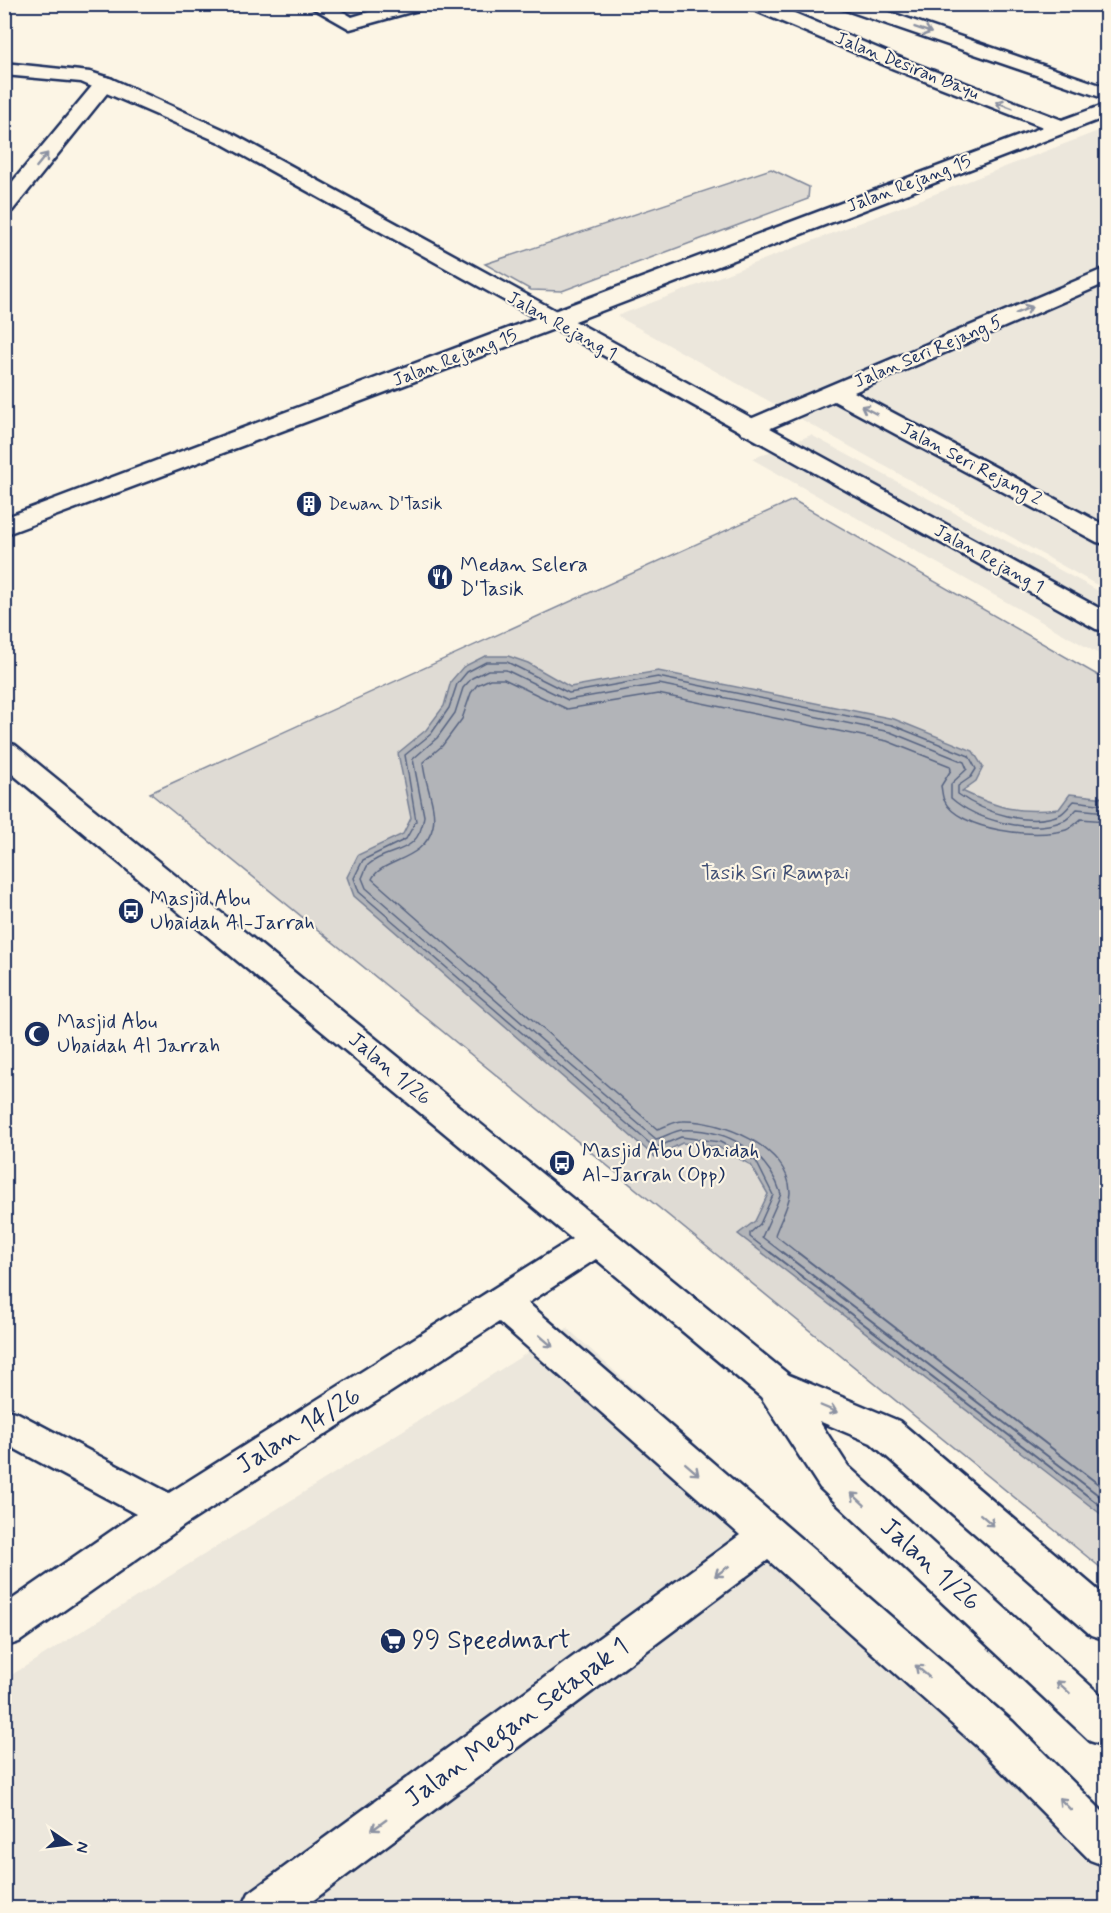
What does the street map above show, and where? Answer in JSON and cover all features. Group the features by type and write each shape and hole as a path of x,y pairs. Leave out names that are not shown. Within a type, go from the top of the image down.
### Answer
{"street":[{"path":"315,4 350,23 418,4"},
{"name":"Jalan Desiran Bayu","path":"756,4 901,66 1059,126"},
{"path":"848,4 1107,93"},
{"name":"Jalan Rejang 1","path":"4,69 83,76 105,83 226,138 554,321 1107,623"},
{"path":"4,206 105,83"},
{"name":"Jalan Rejang 15","path":"4,527 554,321 1059,126 1107,110"},
{"name":"Jalan Seri Rejang 5","path":"750,428 1107,275"},
{"name":"Jalan Seri Rejang 2","path":"836,392 1107,536"},
{"path":"1081,522 1107,509"},
{"name":"Jalan 1/26","path":"4,751 18,778 598,1240 775,1386 885,1432 1107,1622"},
{"name":"Jalan 14/26","path":"4,1629 170,1513 598,1240"},
{"path":"502,1302 997,1736 1107,1845"},
{"name":"Jalan 1/26","path":"775,1386 834,1477 1107,1727"},
{"path":"4,1424 170,1513"},
{"name":"Jalan Megan Setapak 1","path":"266,1908 769,1536"}],"shaded area":[{"path":"1106,128 1106,590 617,316"},
{"path":"811,435 1106,595 1106,658 752,459"},
{"path":"567,1328 1106,1817 1106,1908 5,1908 5,1679"}],"green space":[{"path":"771,169 809,187 808,199 562,291 531,290 485,264"},
{"name":"Tasik Sri Rampai","path":"793,500 1106,680 1106,1572 150,793"}],"water":[{"name":"Tasik Sri Rampai","path":"485,656 508,656 528,663 570,687 658,671 894,719 973,751 983,767 976,781 962,791 987,802 1009,808 1032,811 1059,809 1070,794 1106,798 1106,1518 738,1234 755,1221 768,1194 751,1165 718,1147 682,1143 655,1157 354,896 347,877 358,855 403,834 411,818 398,753 426,730 444,706 451,681 463,667"}],"place":[{"name":"Dewan D'Tasik","path":"309,504"},
{"name":"Medan Selera D'Tasik","path":"440,577"},
{"name":"Masjid Abu Ubaidah Al-Jarrah","path":"131,911"},
{"name":"Masjid Abu Ubaidah Al Jarrah","path":"37,1034"},
{"name":"Masjid Abu Ubaidah Al-Jarrah (Opp)","path":"562,1163"},
{"name":"99 Speedmart","path":"393,1641"}]}
